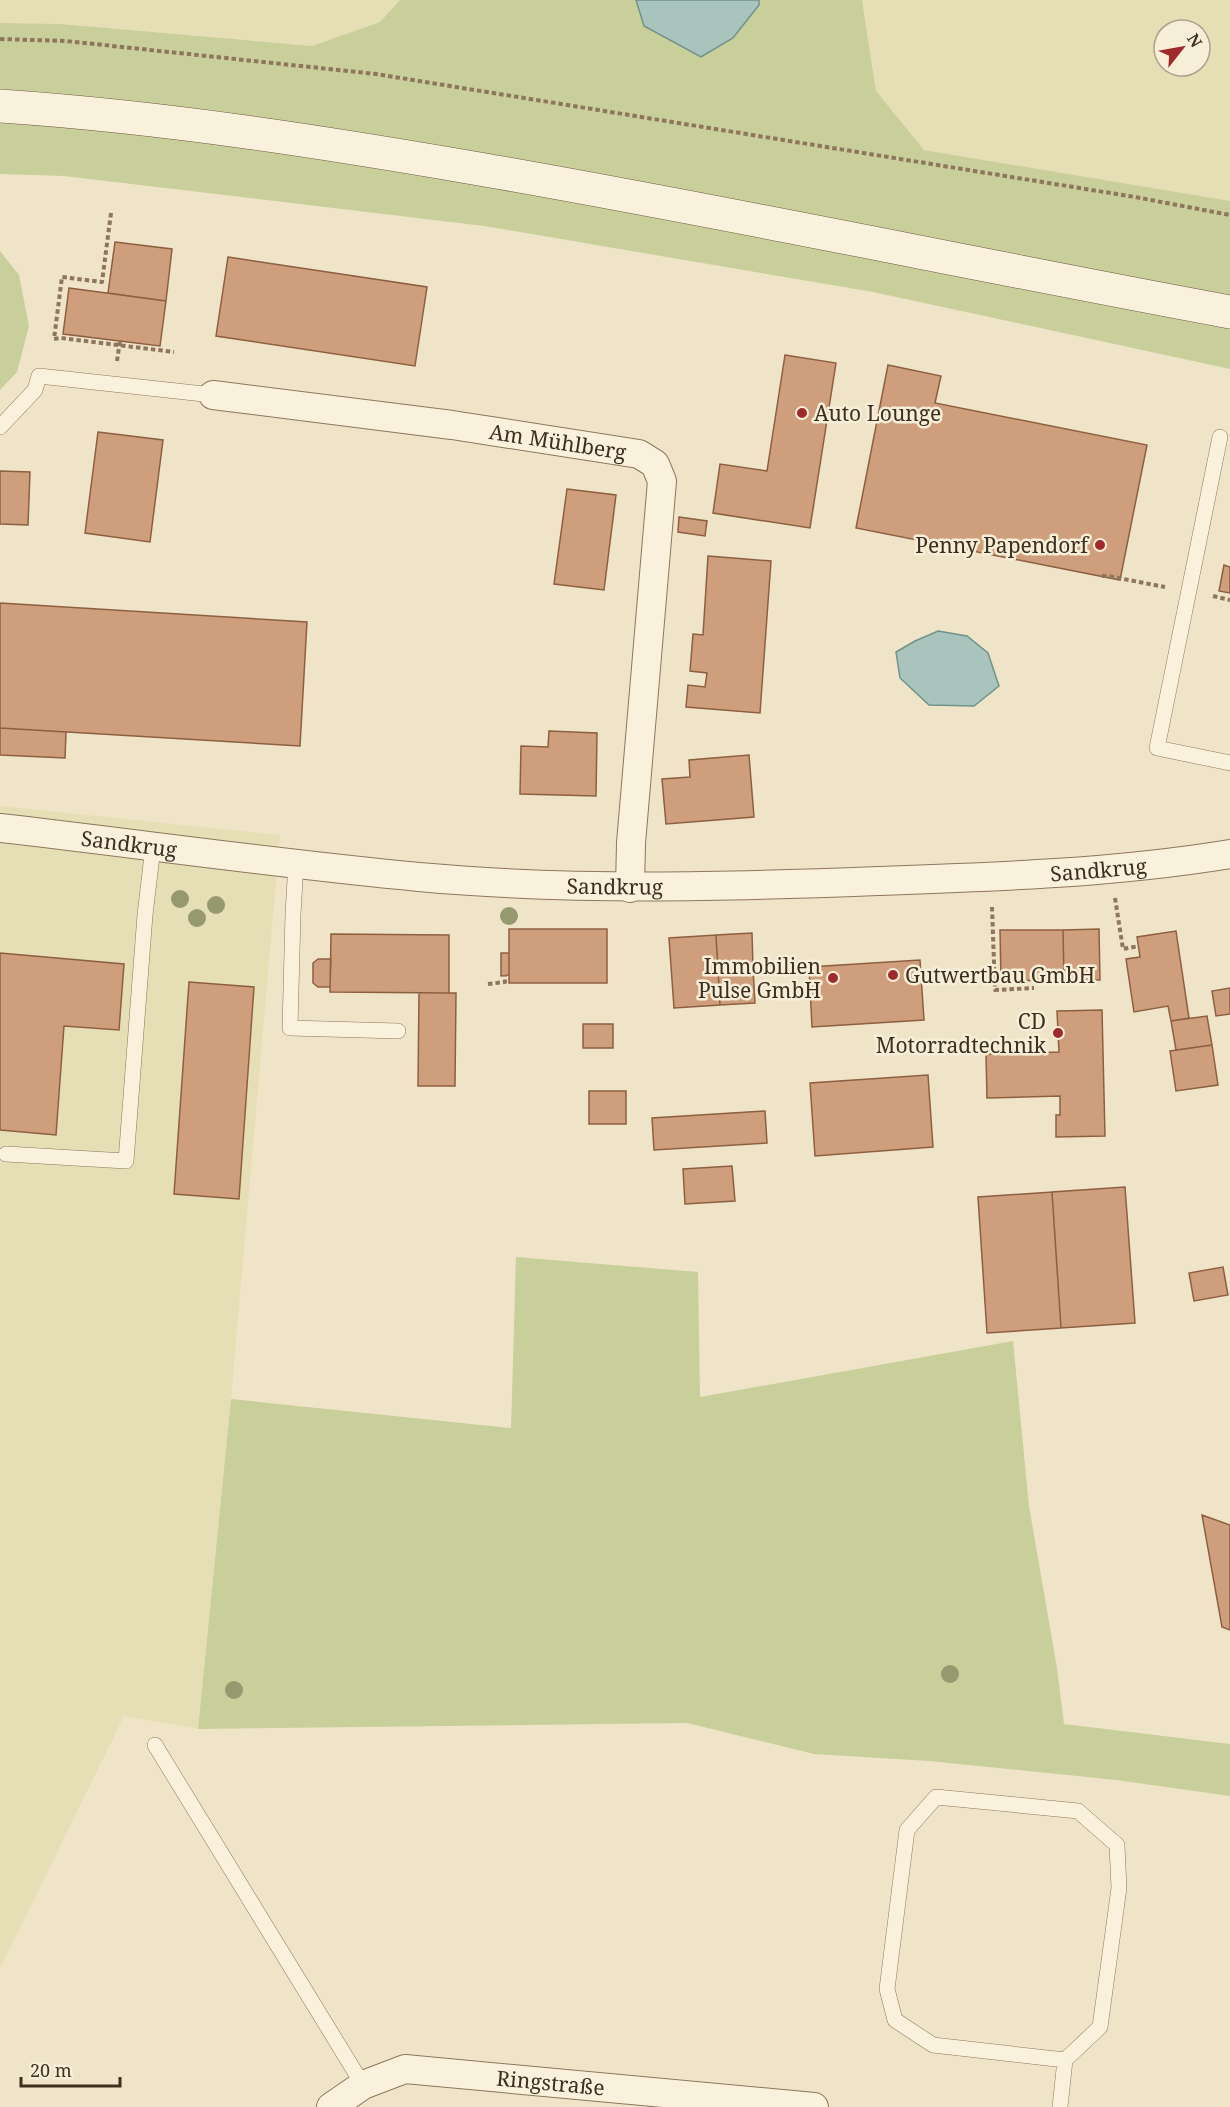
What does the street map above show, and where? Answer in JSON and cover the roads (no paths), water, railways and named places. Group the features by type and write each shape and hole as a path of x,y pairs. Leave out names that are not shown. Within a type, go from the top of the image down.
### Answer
{"main road":[{"path":"0,106 79,111 227,128 398,155 761,220 1230,312"}],"street":[{"name":"Am Mühlberg","path":"213,395 452,425 639,454 655,464 662,481 631,843 630,888"},
{"name":"Sandkrug","path":"0,828 420,877 630,888 789,885 988,877 1176,863 1230,854"},
{"name":"Ringstraße","path":"331,2107 363,2085 405,2069 814,2107"}],"lane":[{"path":"0,427 35,390 39,376 213,395"},
{"path":"1220,437 1157,748 1230,763"},
{"path":"6,1154 126,1161 145,915 153,847"},
{"path":"296,863 290,1028 398,1031"},
{"path":"155,1745 363,2085"},
{"path":"1060,2107 1065,2060 1100,2027 1119,1888 1117,1845 1078,1811 936,1797 907,1830 886,1989 895,2020 933,2045 1065,2060"}],"water":[{"path":"636,0 759,0 759,5 733,38 701,57 644,26"},
{"path":"938,631 967,636 988,653 999,686 974,706 929,705 900,678 896,652"}],"place":[{"name":"Auto Lounge","path":"802,413"},
{"name":"Penny Papendorf","path":"1100,545"},
{"name":"Gutwertbau GmbH","path":"893,975"},
{"name":"Immobilien Pulse GmbH","path":"833,978"},
{"name":"CD Motorradtechnik","path":"1058,1033"}]}
